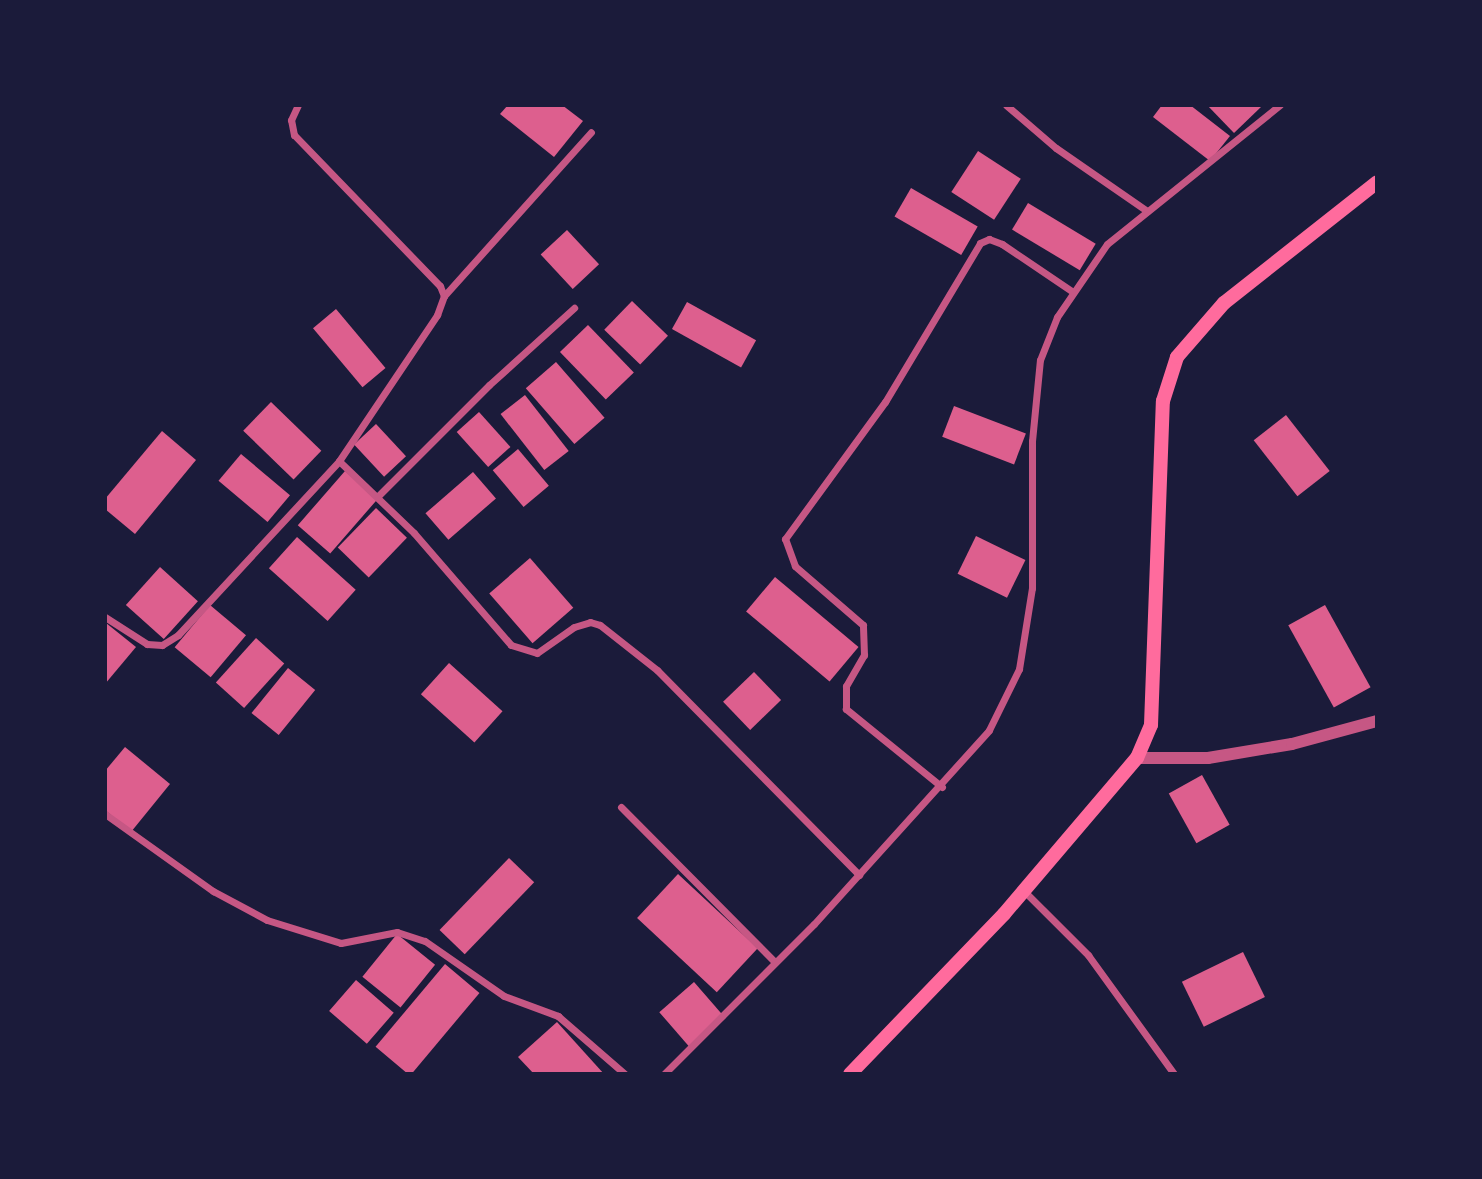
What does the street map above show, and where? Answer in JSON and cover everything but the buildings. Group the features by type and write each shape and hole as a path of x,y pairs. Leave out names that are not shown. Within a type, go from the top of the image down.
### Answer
{"main road":[{"path":"850,1074 1023,890 1137,758 1151,725 1163,401 1177,357 1224,303 1377,182"}],"street":[{"path":"298,105 290,120 294,135 440,286 443,296"},
{"path":"1006,105 1056,148 1147,211"},
{"path":"664,1074 859,875 942,787 989,730 1019,669 1032,588 1032,440 1040,360 1073,292 1107,244 1280,105"},
{"path":"105,617 147,645 162,645 178,635 339,461 437,315 443,296 591,132"},
{"path":"942,787 846,709 846,686 864,655 863,625 795,566 785,539 885,402 980,243 989,239 1002,244 1073,292"},
{"path":"378,496 489,385 574,308"},
{"path":"339,461 378,496 511,645 537,653 590,622 618,638 657,670 859,875"},
{"path":"1137,758 1208,758 1292,744 1377,721"},
{"path":"621,807 775,962"},
{"path":"105,814 213,891 267,920 341,943 397,932 425,942 505,996 558,1016 625,1074"},
{"path":"1023,890 1088,955 1174,1074"}]}
